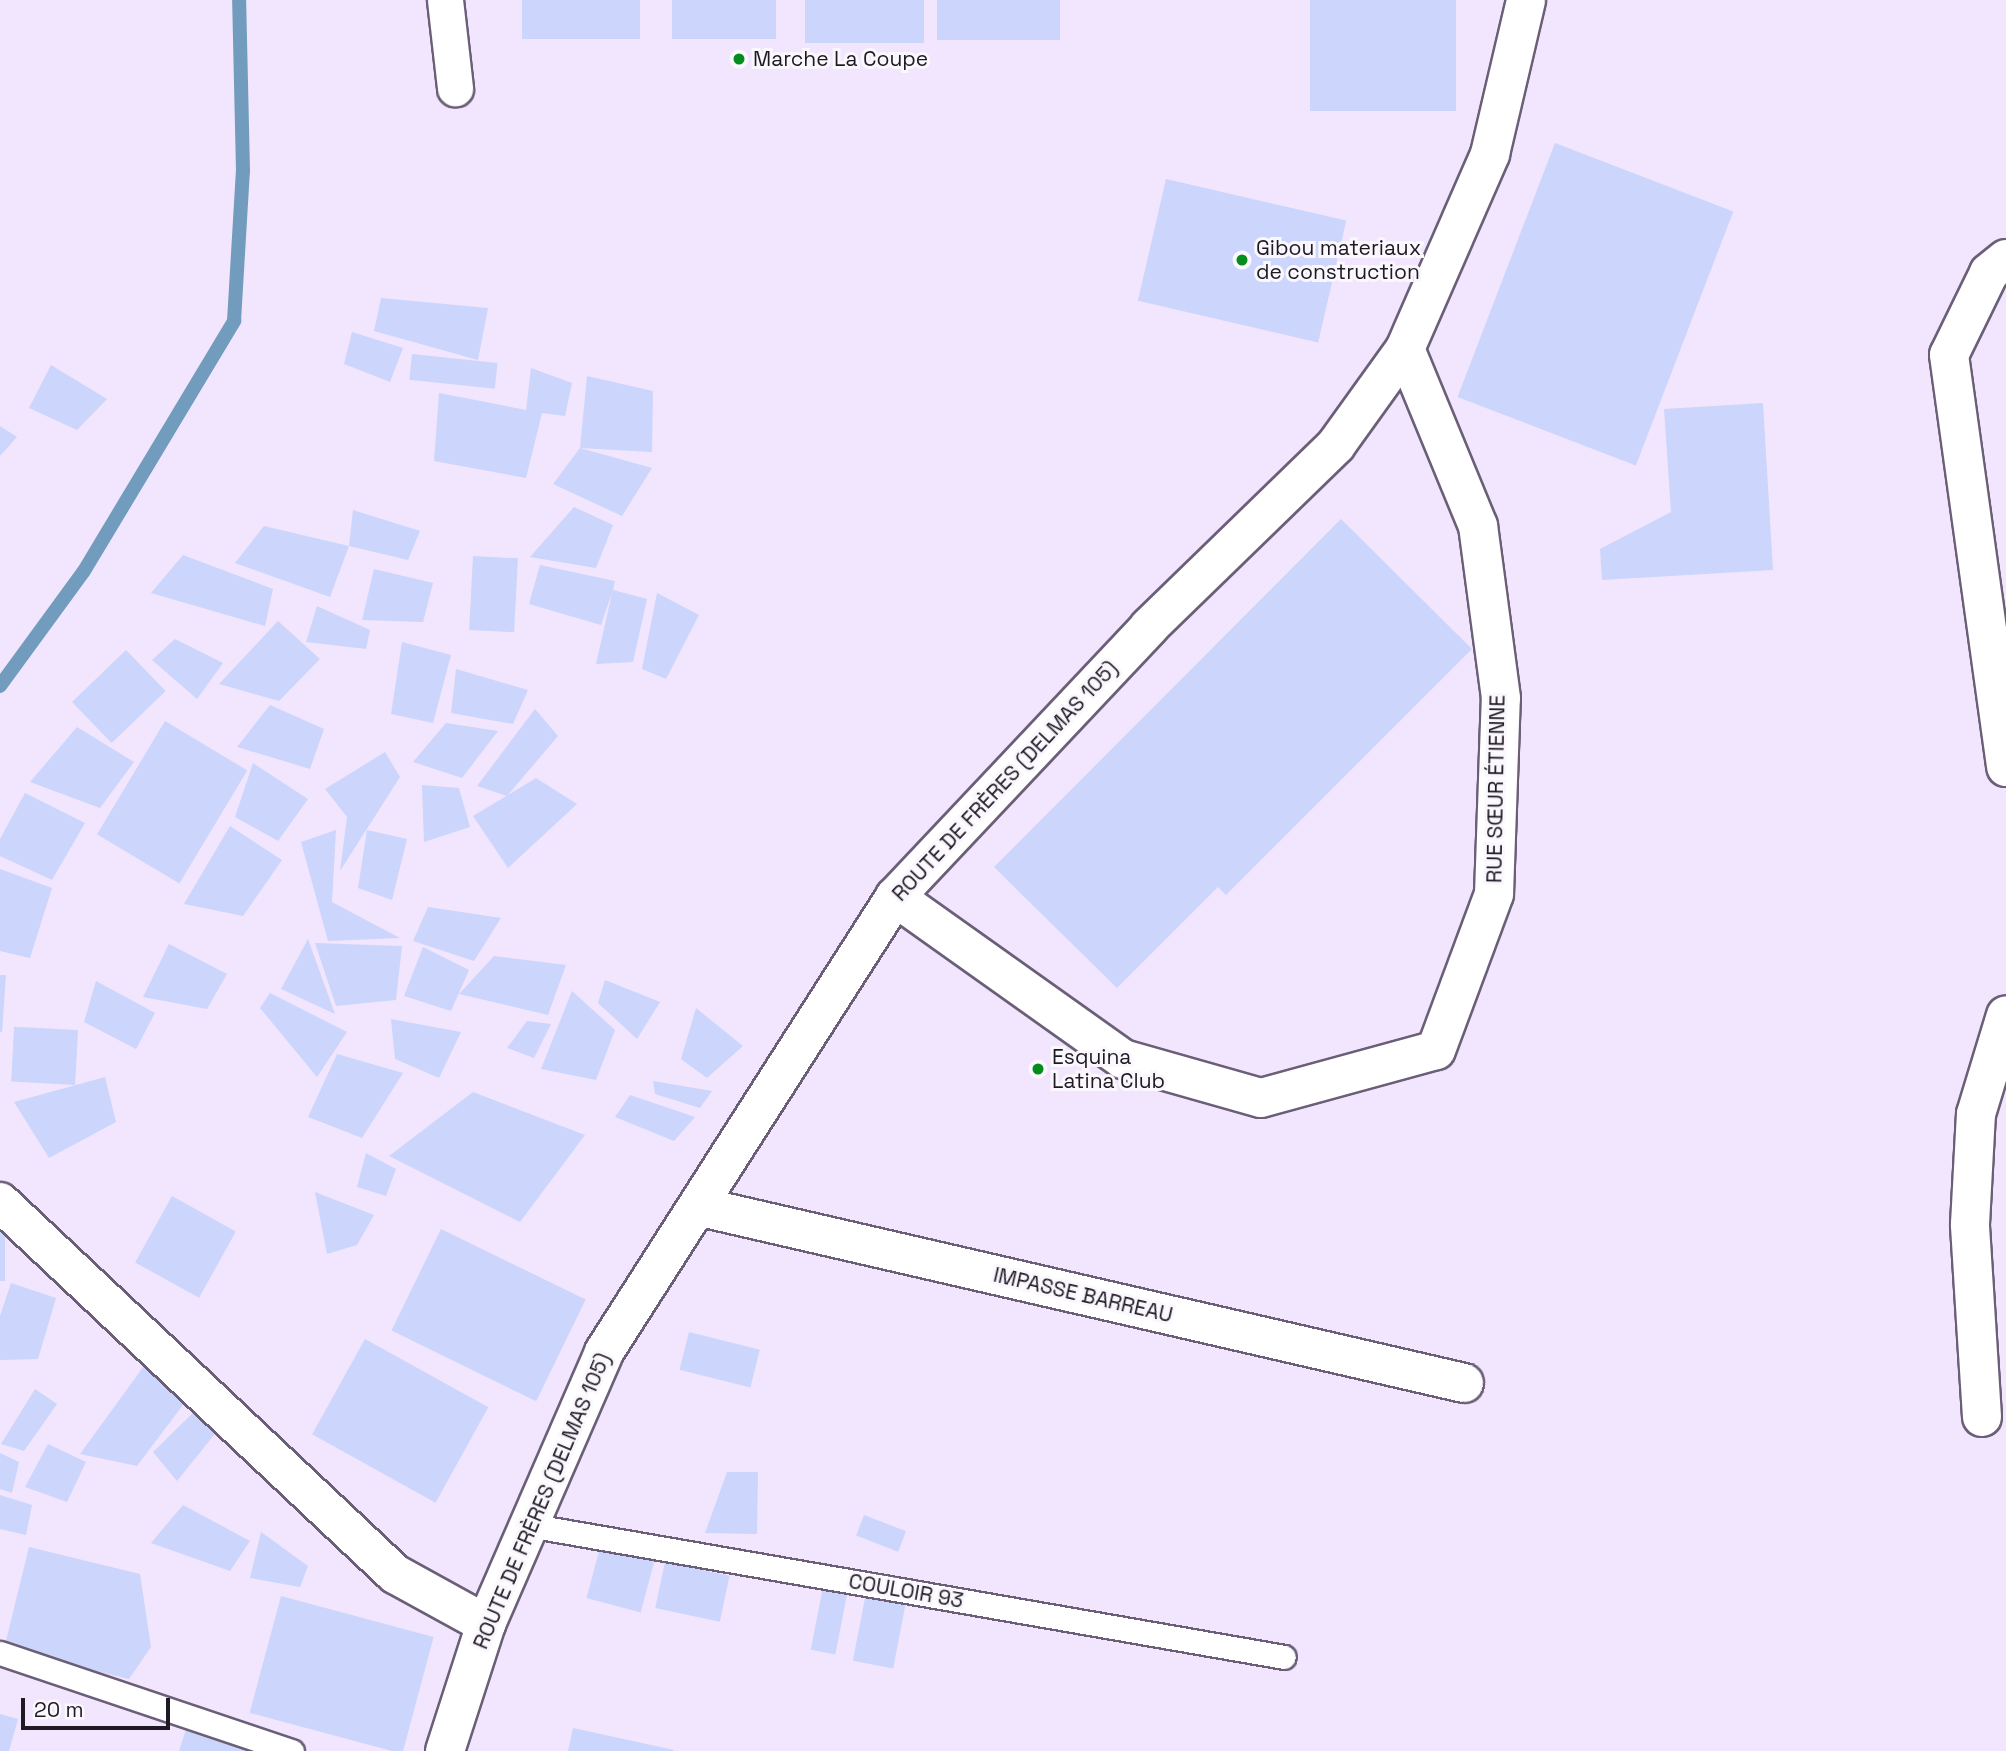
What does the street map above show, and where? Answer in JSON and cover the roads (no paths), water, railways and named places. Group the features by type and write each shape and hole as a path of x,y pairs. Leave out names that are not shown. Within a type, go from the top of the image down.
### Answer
{"street":[{"path":"444,0 455,88"},
{"name":"ROUTE DE FRÈRES (DELMAS 105)","path":"446,1751 486,1623 604,1352 701,1207 895,897 1149,627 1336,445 1405,349 1490,154 1526,0"},
{"path":"2006,258 1989,273 1949,355 2006,767"},
{"name":"RUE SŒUR ÉTIENNE","path":"895,897 1123,1059 1248,1095 1261,1098 1436,1050 1494,894 1501,698 1478,526 1405,349"},
{"path":"1982,1417 1970,1224 1976,1114 2006,1014"},
{"path":"0,1202 395,1574 486,1623"},
{"name":"IMPASSE BARREAU","path":"701,1207 1464,1383"}],"lane":[{"name":"COULOIR 93","path":"528,1525 1283,1657"},
{"path":"0,1653 292,1751"}],"waterway":[{"path":"0,686 84,571 234,321 243,171 239,0"}],"place":[{"name":"Marche La Coupe","path":"739,59"},
{"name":"Gibou materiaux de construction","path":"1242,260"},
{"name":"Esquina Latina Club","path":"1038,1069"}]}
